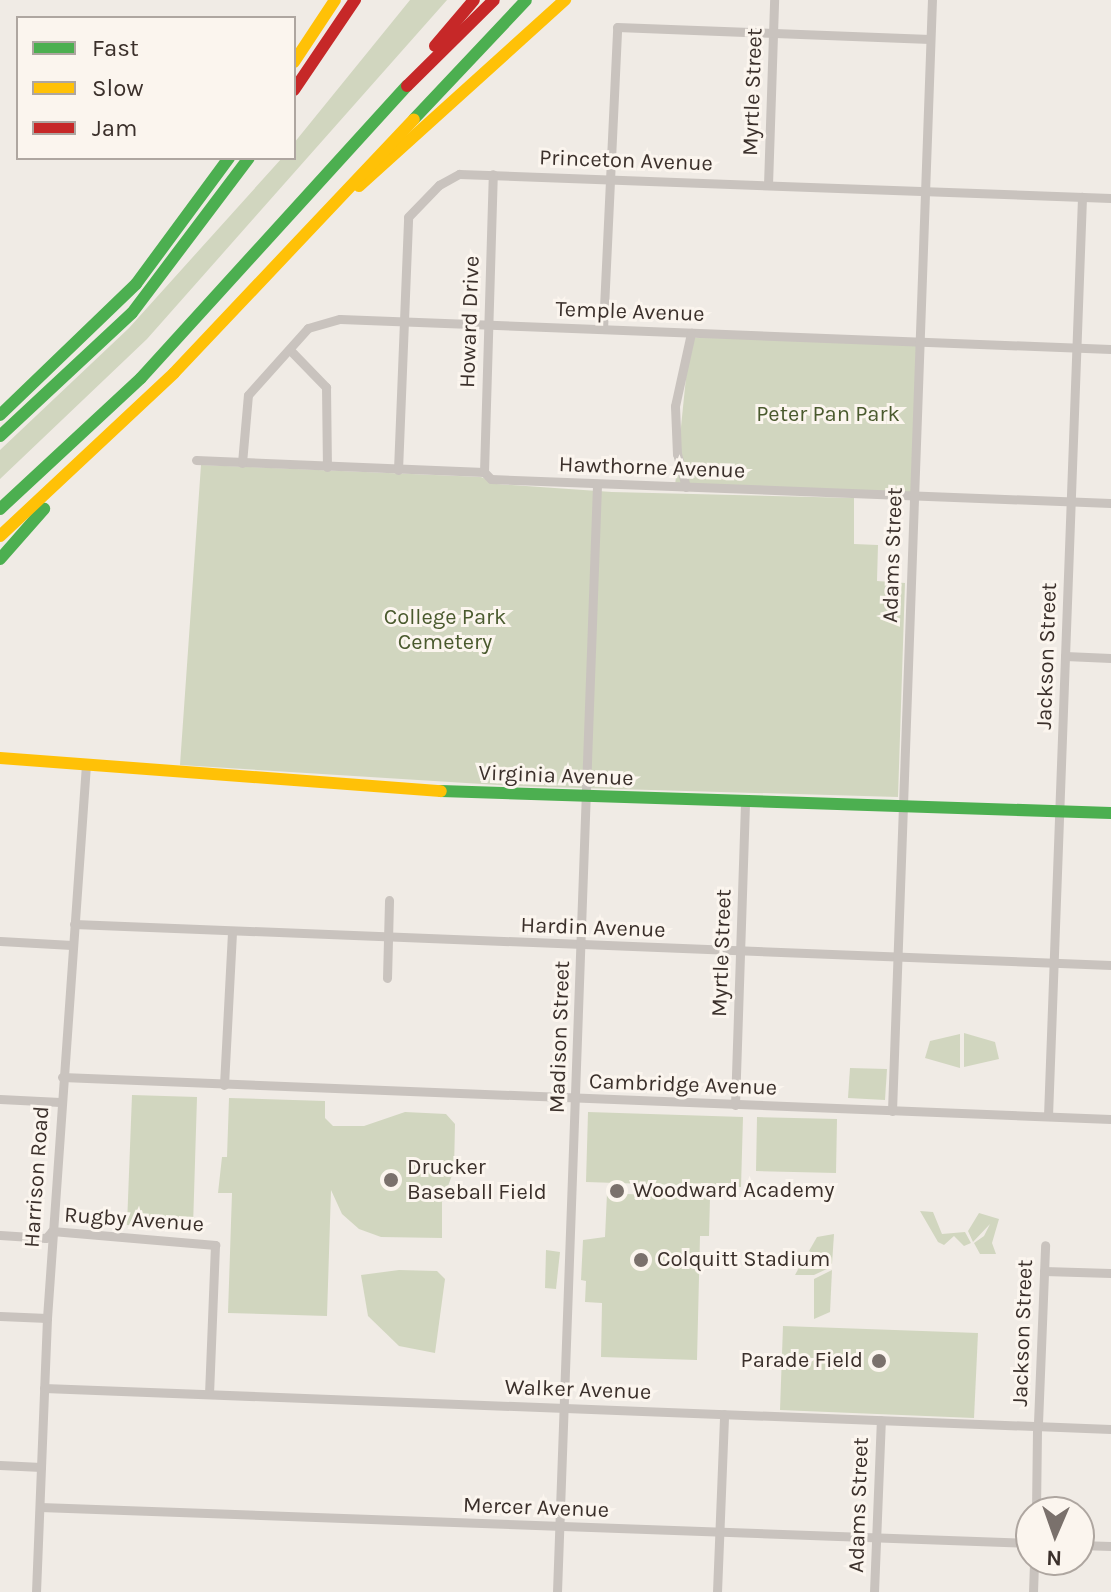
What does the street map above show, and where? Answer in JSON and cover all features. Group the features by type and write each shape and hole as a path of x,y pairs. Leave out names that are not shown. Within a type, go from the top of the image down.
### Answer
{"main road":[{"path":"296,59 335,0"},
{"path":"296,87 355,0"},
{"path":"0,509 58,460 276,232 401,92 474,0"},
{"path":"401,92 494,0"},
{"path":"0,559 67,478 526,0"},
{"path":"334,203 388,163 565,0"},
{"path":"0,415 114,308 190,215 228,160"},
{"path":"0,436 132,313 204,224 248,160"},
{"path":"0,500 33,471 58,460"},
{"path":"0,536 67,478"},
{"name":"Virginia Avenue","path":"0,758 586,797 1111,813"}],"street":[{"name":"Myrtle Street","path":"768,185 774,0"},
{"name":"Adams Street","path":"892,1111 932,0"},
{"path":"603,329 617,27 930,39"},
{"name":"Princeton Avenue","path":"398,470 408,217 449,178 493,174 1111,198"},
{"name":"Howard Drive","path":"484,472 493,174"},
{"name":"Jackson Street","path":"1048,1116 1082,197"},
{"name":"Temple Avenue","path":"242,463 248,395 308,328 327,322 403,321 1111,349"},
{"path":"686,487 677,454 675,406 691,333"},
{"path":"290,350 326,387 327,467"},
{"name":"Hawthorne Avenue","path":"196,460 484,472 491,479 597,484 1111,503"},
{"name":"Madison Street","path":"557,1592 597,484"},
{"path":"1065,656 1111,658"},
{"name":"Harrison Road","path":"36,1592 52,1231 86,765"},
{"name":"Myrtle Street","path":"735,1105 745,802"},
{"path":"387,978 389,900"},
{"name":"Hardin Avenue","path":"74,924 1111,965"},
{"path":"224,1085 232,931"},
{"path":"0,941 72,945"},
{"name":"Cambridge Avenue","path":"62,1077 1111,1119"},
{"path":"0,1099 60,1102"},
{"name":"Rugby Avenue","path":"0,1235 46,1238 52,1231 215,1245 209,1394"},
{"name":"Jackson Street","path":"1036,1496 1045,1245"},
{"path":"1044,1271 1111,1273"},
{"path":"0,1316 47,1318"},
{"name":"Walker Avenue","path":"44,1388 1111,1429"},
{"path":"717,1592 724,1414"},
{"name":"Adams Street","path":"874,1592 881,1420"},
{"path":"0,1465 41,1467"},
{"name":"Mercer Avenue","path":"40,1507 1015,1542"}],"green space":[{"path":"410,0 447,0 147,339 0,479 0,450 129,328 280,160 296,160 296,141"},
{"name":"Peter Pan Park","path":"690,338 921,339 916,497 675,486"},
{"name":"College Park Cemetery","path":"201,465 481,477 497,484 612,492 854,498 854,544 878,545 877,581 905,583 898,797 512,786 180,765"},
{"path":"964,1033 995,1042 999,1059 964,1067"},
{"path":"960,1034 960,1068 925,1058 930,1041"},
{"path":"850,1068 887,1069 885,1100 848,1098"},
{"path":"132,1095 197,1097 193,1227 127,1225"},
{"path":"229,1098 325,1101 325,1118 333,1126 364,1126 405,1112 446,1114 455,1124 454,1170 442,1202 442,1238 381,1237 359,1229 342,1214 331,1190 327,1316 228,1313 232,1193 218,1193 222,1157 227,1157"},
{"path":"588,1112 743,1117 741,1187 586,1182"},
{"path":"757,1117 837,1119 836,1173 756,1171"},
{"name":"Colquitt Stadium","path":"607,1193 710,1198 709,1236 700,1236 697,1360 601,1357 602,1303 585,1302 586,1281 581,1280 583,1240 605,1237"},
{"path":"920,1211 933,1212 942,1234 965,1232 971,1243 964,1246 954,1236 944,1245 938,1242"},
{"path":"979,1213 999,1219 992,1243 996,1254 980,1254 974,1243 984,1236 990,1224 973,1242 968,1231"},
{"path":"834,1234 832,1264 809,1251 817,1237"},
{"path":"546,1250 560,1252 556,1289 545,1288"},
{"path":"807,1253 831,1267 814,1275 795,1275"},
{"path":"399,1270 437,1271 445,1279 435,1353 399,1346 368,1316 361,1275"},
{"path":"832,1270 830,1312 814,1319 814,1279"},
{"name":"Parade Field","path":"783,1326 978,1333 974,1418 780,1410"}],"traffic: fast":[{"path":"414,119 526,0"},
{"path":"0,509 141,378 407,86"},
{"path":"0,415 136,284 228,160"},
{"path":"0,436 132,313 247,160"},
{"path":"0,559 44,509"},
{"path":"441,791 1111,813"}],"traffic: slow":[{"path":"296,59 335,0"},
{"path":"359,186 565,0"},
{"path":"0,536 174,373 414,119"},
{"path":"0,758 441,791"}],"traffic: jam":[{"path":"296,87 355,0"},
{"path":"435,46 474,0"},
{"path":"407,86 494,0"}],"place":[{"name":"Drucker Baseball Field","path":"391,1180"},
{"name":"Woodward Academy","path":"617,1191"},
{"name":"Colquitt Stadium","path":"641,1260"},
{"name":"Parade Field","path":"879,1361"}]}
